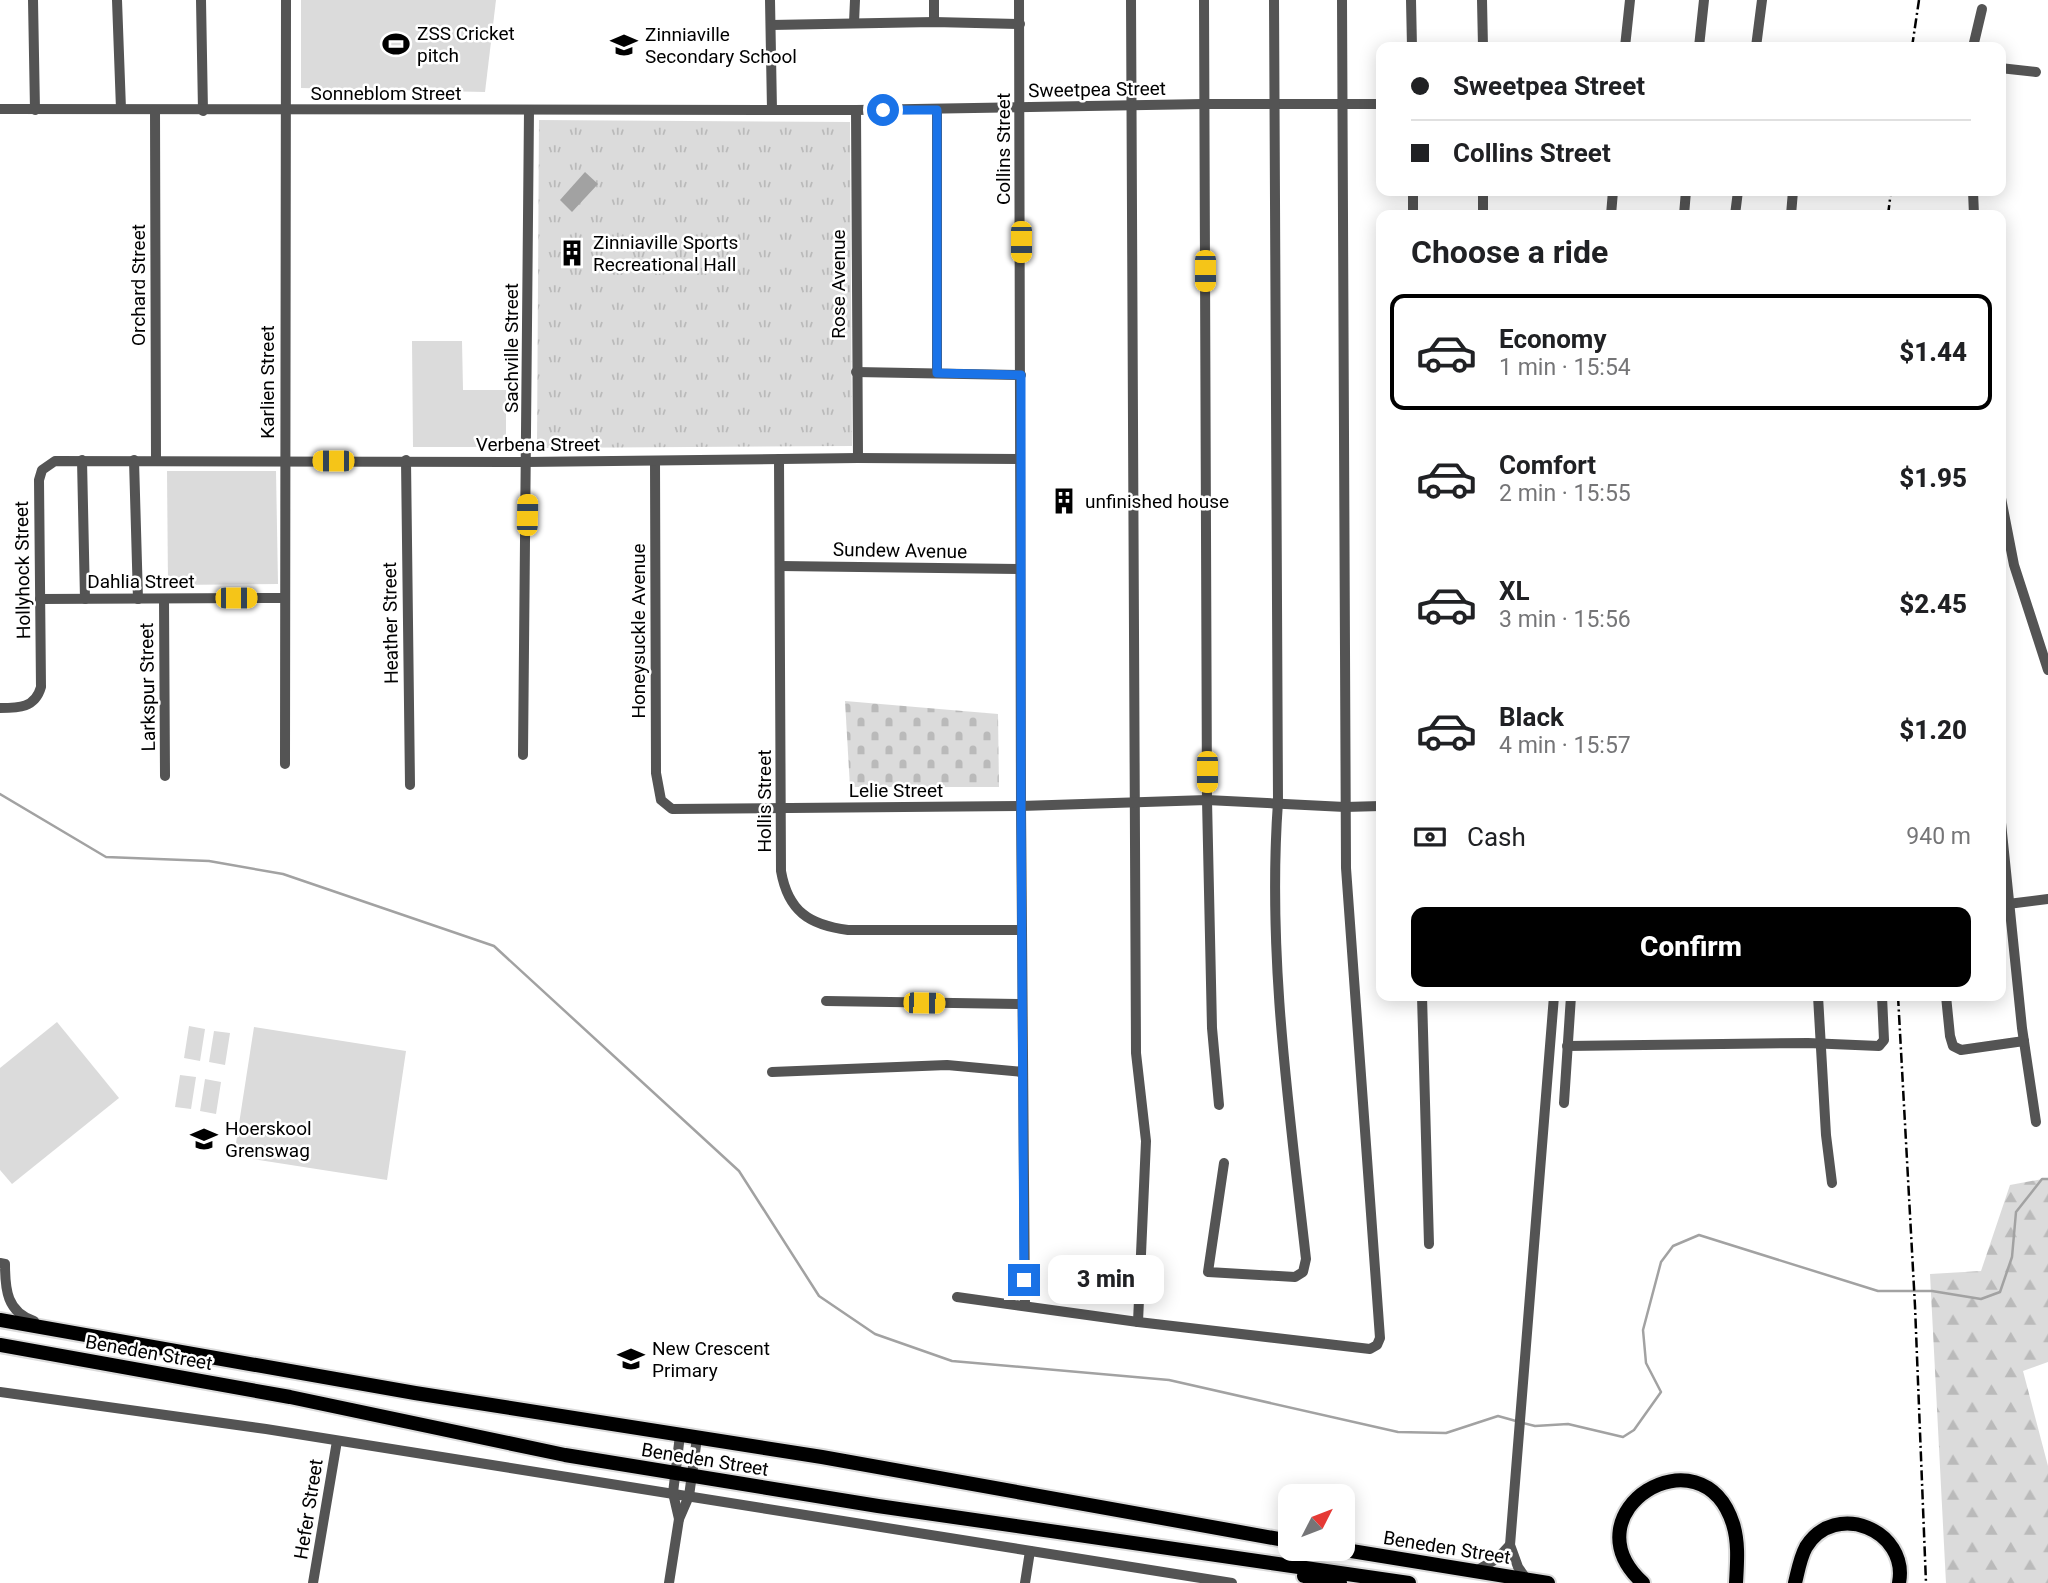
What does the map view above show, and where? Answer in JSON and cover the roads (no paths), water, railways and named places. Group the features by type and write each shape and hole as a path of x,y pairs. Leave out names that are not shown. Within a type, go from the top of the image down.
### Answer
{"main road":[{"name":"Beneden Street","path":"0,1320 295,1372 822,1457 1278,1539"},
{"name":"Beneden Street","path":"0,1345 290,1397 565,1455 878,1506 1409,1583"},
{"path":"1643,1583 1627,1565 1622,1554 1620,1531 1623,1518 1634,1500 1648,1488 1675,1481 1694,1482 1703,1486 1713,1492 1729,1512 1737,1546 1736,1583"},
{"path":"1795,1583 1801,1558 1814,1536 1835,1525 1857,1523 1878,1532 1895,1551 1900,1570 1899,1583"},
{"name":"Beneden Street","path":"1355,1552 1548,1583"},
{"path":"1213,1553 1340,1583"}],"street":[{"path":"33,0 35,110"},
{"path":"117,0 121,109"},
{"path":"201,0 204,111"},
{"name":"Karlien Street","path":"285,764 286,0"},
{"path":"770,0 772,110"},
{"path":"855,0 855,23"},
{"path":"934,0 934,22"},
{"name":"Collins Street","path":"1019,0 1025,1306"},
{"path":"1132,0 1136,1053 1146,1141 1138,1322"},
{"path":"1204,0 1207,800 1212,1028 1219,1105"},
{"path":"1224,1163 1208,1272 1295,1277 1303,1272 1306,1259 1281,1038 1275,846 1278,802 1274,0"},
{"path":"957,1297 1138,1322 1370,1349 1377,1345 1380,1338 1346,868 1342,0"},
{"path":"1411,0 1412,42"},
{"path":"1482,0 1483,42"},
{"path":"1626,42 1630,0"},
{"path":"1700,42 1704,0"},
{"path":"1757,42 1762,0"},
{"path":"1974,42 1982,9"},
{"path":"771,25 934,22 1020,24"},
{"path":"2006,69 2036,72"},
{"name":"Sweetpea Street","path":"772,110 1376,104"},
{"name":"Sonneblom Street","path":"0,109 772,110"},
{"name":"Orchard Street","path":"155,110 156,460"},
{"name":"Sachville Street","path":"523,755 529,110"},
{"name":"Rose Avenue","path":"856,110 858,458"},
{"path":"937,110 937,373"},
{"path":"856,372 1021,375"},
{"name":"Hollis Street","path":"779,459 781,871 787,897 812,920 827,927 848,930 1022,930"},
{"name":"Verbena Street","path":"55,461 1020,459"},
{"path":"82,460 85,599"},
{"path":"134,460 138,599"},
{"name":"Heather Street","path":"406,460 410,785"},
{"name":"Hollyhock Street","path":"0,708 30,704 39,695 41,687 39,480 42,470 55,461"},
{"name":"Honeysuckle Avenue","path":"655,461 656,773 661,800"},
{"path":"2006,524 2014,565 2048,670"},
{"name":"Sundew Avenue","path":"780,566 1020,569"},
{"name":"Dahlia Street","path":"40,599 284,598"},
{"name":"Larkspur Street","path":"164,599 165,776"},
{"name":"Lelie Street","path":"661,800 672,809 682,810 1021,806 1207,800 1376,806"},
{"path":"2006,905 2048,899"},
{"path":"2006,919 2036,1122"},
{"path":"825,1001 1022,1004"},
{"path":"1422,1001 1429,1244"},
{"path":"1527,1580 1518,1567 1510,1545 1554,1001"},
{"path":"1564,1103 1571,1001"},
{"path":"1818,1001 1826,1135 1832,1183"},
{"path":"1567,1046 1879,1046 1884,1040 1882,1001"},
{"path":"1947,1001 1950,1036 1953,1045 1961,1050 2024,1041"},
{"path":"772,1072 947,1065 1023,1072"},
{"path":"0,1263 5,1264 5,1281 14,1311 49,1328"},
{"path":"0,1293 5,1281"},
{"name":"Beneden Street","path":"0,1392 673,1493 1232,1583"},
{"path":"679,1519 673,1493 680,1435"},
{"path":"668,1583 679,1519 688,1496 697,1438"},
{"name":"Hefer Street","path":"313,1583 337,1441"},
{"path":"1476,1571 1498,1558 1510,1545"},
{"path":"1025,1583 1030,1551"}],"waterway":[{"path":"0,794 106,857 209,861 283,874 494,946 739,1171 819,1296 875,1334 952,1361 1169,1380 1398,1432 1446,1433 1498,1416 1516,1421"},
{"path":"1523,1423 1535,1426 1568,1424 1623,1437 1634,1430 1661,1392 1646,1363 1643,1330 1661,1262 1673,1246 1699,1235 1878,1291 1932,1291 1981,1299 2000,1292 2012,1257 2016,1212 2042,1179 2048,1179"}],"railway":[{"path":"1913,42 1919,0"},
{"path":"1889,210 1890,196"},
{"path":"1898,1001 1915,1306 1926,1583"}],"place":[{"name":"ZSS Cricket pitch","path":"396,44"},
{"name":"Zinniaville Secondary School","path":"624,45"},
{"name":"Zinniaville Sports Recreational Hall","path":"572,253"},
{"name":"unfinished house","path":"1064,501"},
{"name":"Hoerskool Grenswag","path":"204,1139"},
{"name":"New Crescent Primary","path":"631,1359"}]}
